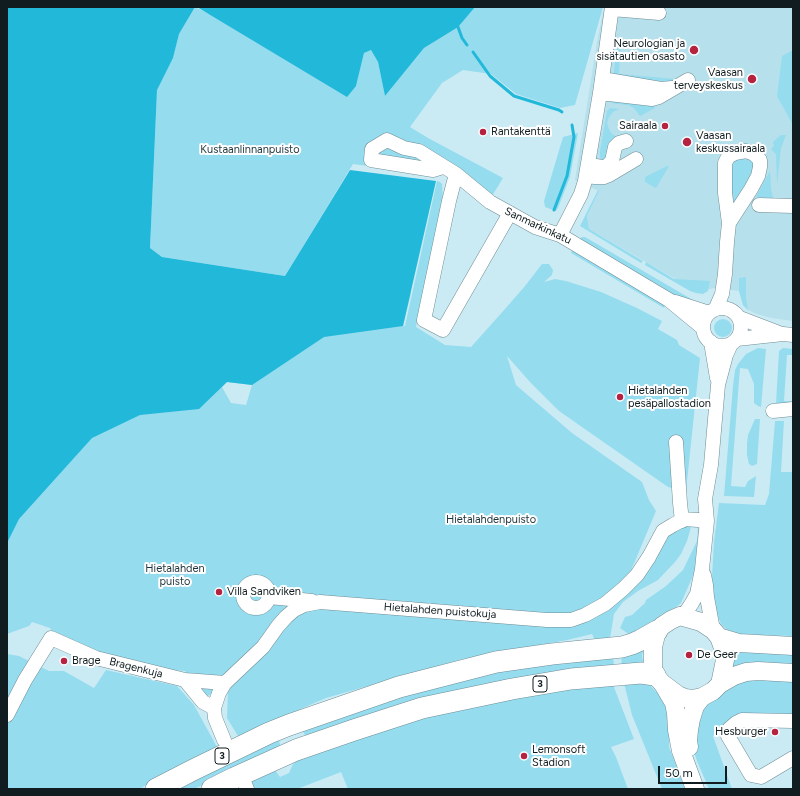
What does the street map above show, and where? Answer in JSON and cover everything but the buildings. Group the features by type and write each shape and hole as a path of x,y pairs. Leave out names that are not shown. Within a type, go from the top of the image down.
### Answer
{"highway":[{"name":"3","path":"156,789 269,732 399,687 496,662 632,644 657,631"},
{"name":"3","path":"212,789 296,750 422,708 512,688 571,679 606,675 653,678"}],"main road":[{"name":"3","path":"657,631 671,620 680,616"},
{"path":"680,616 701,622 716,633 739,643 793,646"},
{"path":"657,631 653,647 653,678 674,704 680,751 695,789"},
{"path":"716,633 723,648 725,660 720,684"},
{"path":"653,678 678,695 692,699 702,697 734,676 746,672 758,671 793,673"},
{"path":"702,697 696,706 691,719 688,741 704,789"}],"street":[{"path":"560,235 581,194 587,170 612,8 659,13"},
{"path":"601,86 652,99 659,97 688,80"},
{"name":"Sanmarkinkatu","path":"443,167 433,170 371,160 372,149 387,140 404,148 419,151 456,174 490,202 535,227 560,235 669,300 703,328"},
{"path":"587,170 607,166 612,161 615,147 619,143 626,141"},
{"path":"587,170 599,177 609,175 636,159"},
{"path":"456,174 424,320 443,330 510,213"},
{"path":"759,205 793,206"},
{"path":"729,223 722,294 713,311 706,318 703,328 704,333 711,342 724,346 734,341 788,335"},
{"path":"680,616 686,612 697,594 702,569 706,522 705,499 711,465 718,384 726,355 741,332 742,325 737,315 725,274"},
{"name":"Sanmarkinkatu","path":"669,300 696,308 713,311"},
{"path":"713,311 729,308 737,315 788,335"},
{"path":"711,342 718,384"},
{"path":"773,411 793,409"},
{"path":"676,442 682,521"},
{"name":"Hietalahden puistokuja","path":"214,708 219,693 225,683 263,647 286,617 294,610 304,605 320,602 547,620 571,620 585,615 604,604 623,589 637,575 663,531 684,520 706,522"},
{"path":"702,569 716,633"},
{"path":"269,597 320,602"},
{"name":"Bragenkuja","path":"7,715 25,680 51,638 96,658 185,680 225,683"},
{"path":"185,680 203,702 214,708 215,718 224,740"},
{"path":"793,721 742,720 729,729 728,736 751,775 761,777 793,758"},
{"path":"289,725 296,750"}],"shaded area":[{"path":"7,7 195,7 179,34 173,58 157,90 150,248 162,257 285,276 350,170 436,181 403,326 324,337 252,385 227,382 199,409 140,415 92,438 19,519 7,543"},
{"path":"197,7 475,7 458,27 424,48 385,96 378,62 371,50 364,53 356,86 347,97"},
{"name":"Vaasan keskussairaala","path":"604,7 793,7 793,321 771,318 748,310 743,305 739,291 714,288 698,292 589,229 587,216 599,191 575,180"}],"green space":[{"name":"Kustaanlinnanpuisto","path":"195,7 356,86 364,53 371,50 378,62 385,96 424,48 435,41 436,7 603,7 575,105 560,108 516,94 491,74 463,70 442,83 410,127 503,178 492,196 426,150 371,147 368,166 353,164 285,276 162,257 150,248 157,89 173,58 179,34"},
{"path":"618,38 621,39 619,74 675,79 676,83 613,79"},
{"path":"793,50 793,125 777,96 782,56"},
{"path":"611,98 653,104 655,108 640,116 634,108 627,105 611,103"},
{"path":"610,108 619,109 613,112 607,123 612,134 617,137 609,158 600,162 600,151 607,111"},
{"path":"578,133 570,177 556,211 545,207 544,201 563,137"},
{"path":"781,135 786,135 781,148 777,184 776,154 771,149 774,146 773,142"},
{"path":"388,143 435,166 374,157"},
{"path":"743,158 749,158 757,165 734,209 729,191 732,168 733,163"},
{"path":"669,166 656,188 645,182 645,177"},
{"path":"770,171 773,198 756,197"},
{"path":"437,181 442,184 443,200 416,327 445,345 471,347 525,286 542,264 549,264 553,270 552,275 544,282 555,279 566,281 601,292 637,308 662,321 658,329 677,340 679,345 700,358 686,491 668,487 559,411 507,356 516,385 572,433 642,482 649,500 656,511 630,573 599,601 597,614 669,531 689,525 691,527 687,541 681,554 675,562 658,580 638,591 623,602 614,614 610,639 595,640 592,634 462,659 326,698 238,736 227,718 228,690 215,691 205,698 185,671 170,670 93,654 55,635 50,628 32,622 29,626 7,634 7,475 69,427 411,293 403,326 405,326","holes":["227,382 252,385 246,405 231,403 222,387"]},
{"path":"598,190 599,191 587,216 589,229 643,261 641,263 580,226"},
{"path":"582,237 585,237 693,300 694,304 662,289 579,240"},
{"path":"573,249 666,303 664,308 571,253"},
{"path":"646,262 674,279 710,281 708,291 703,294 690,291 645,265"},
{"path":"746,277 746,299 748,310 743,305 739,291 739,278"},
{"path":"723,319 729,322 732,328 729,334 723,337 717,334 714,328 717,322"},
{"path":"758,348 766,349 761,407 754,403 754,384 748,369 740,368 731,486 745,487 748,481 756,476 754,497 724,496 735,370 746,354"},
{"path":"783,348 793,349 793,355 787,355 784,401 790,401 791,403 779,405 776,403 779,351"},
{"path":"755,419 760,419 757,464 752,466 749,464 747,444 748,435"},
{"path":"775,421 784,421 781,472 793,472 793,636 731,634 721,624 713,605 712,577 714,542 719,503 765,505 769,494"},
{"path":"701,526 696,565 681,603 662,614 648,626 630,635 620,628 625,617 632,615 645,603 646,600 666,586 683,570 697,541 698,528"},
{"path":"644,646 642,656 644,666 622,666 621,655"},
{"path":"729,650 793,653 793,668 728,672"},
{"path":"7,654 19,656 49,671 64,671 94,688 106,670 177,686 194,705 217,747 139,789 7,789"},
{"path":"613,655 614,667 310,738 305,735 302,730 430,685 508,669"},
{"path":"793,676 793,717 735,719 713,736 732,789 709,789 693,748 702,706 740,681"},
{"path":"643,681 650,685 662,698 667,708 669,722 669,747 685,789 662,789 632,715 624,683"},
{"path":"612,682 634,739 611,747 628,789 348,789 341,772 297,789 251,789 248,781 275,770 280,777 289,773 293,764 304,754 415,717"},
{"path":"278,737 281,748 194,789 170,789"}],"waterway":[{"path":"458,27 462,38 467,45"},
{"path":"473,52 490,76 514,96 562,112"},
{"path":"554,210 567,176 574,137 572,125"}],"place":[{"name":"Neurologian ja sisätautien osasto","path":"694,50"},
{"name":"Vaasan terveyskeskus","path":"752,79"},
{"name":"Sairaala","path":"665,126"},
{"name":"Rantakenttä","path":"483,132"},
{"name":"Vaasan keskussairaala","path":"687,142"},
{"name":"Hietalahden pesäpallostadion","path":"620,397"},
{"name":"Villa Sandviken","path":"219,592"},
{"name":"De Geer","path":"689,655"},
{"name":"Brage","path":"64,661"},
{"name":"Hesburger","path":"775,732"},
{"name":"Lemonsoft Stadion","path":"524,756"}],"park label":[{"name":"Hietalahdenpuisto","path":"491,520"},
{"name":"Hietalahden puisto","path":"175,575"}]}
